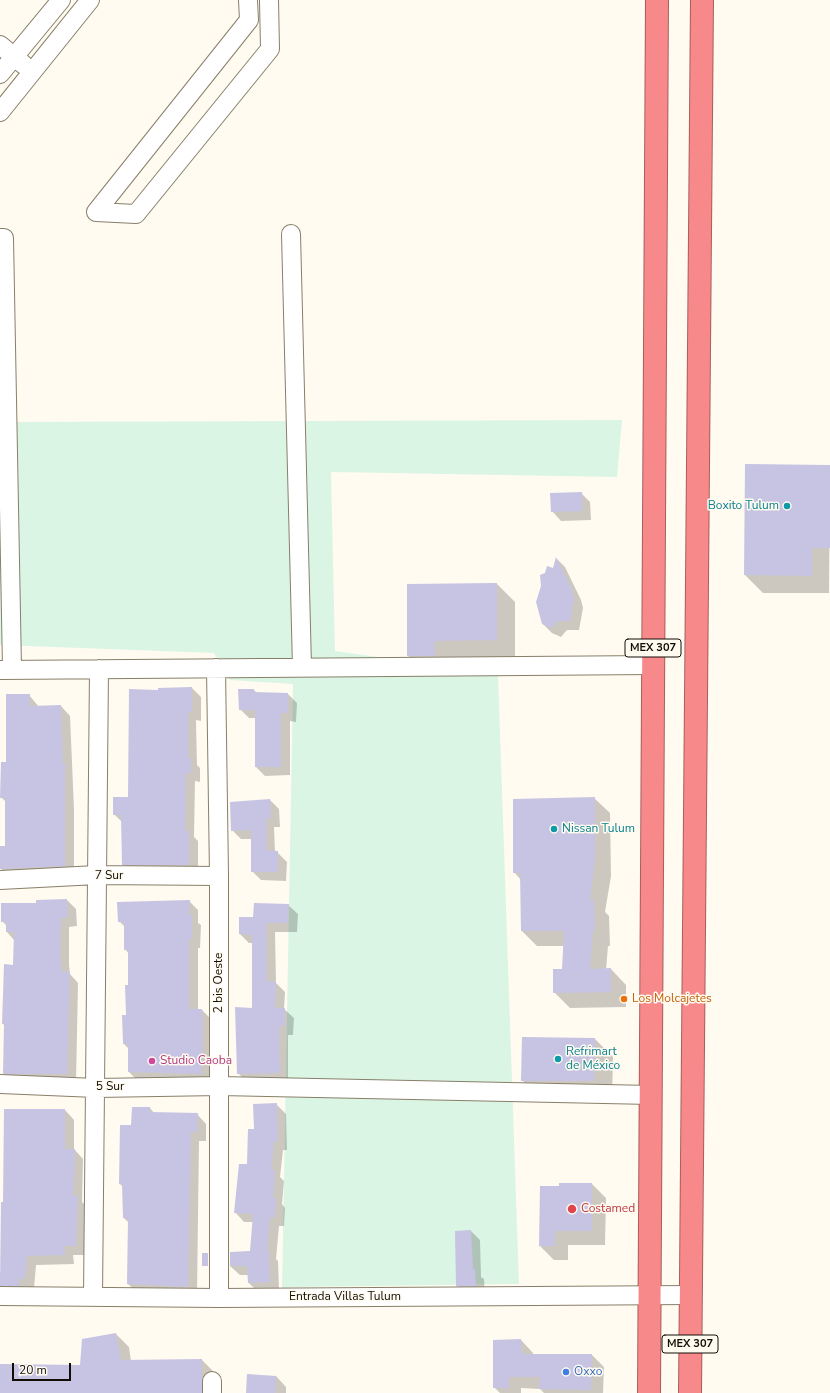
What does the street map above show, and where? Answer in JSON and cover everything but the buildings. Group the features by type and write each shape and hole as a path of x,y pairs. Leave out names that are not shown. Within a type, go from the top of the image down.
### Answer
{"highway":[{"name":"MEX 307","path":"650,1393 657,0"},
{"name":"MEX 307","path":"690,1393 702,0"}],"street":[{"path":"17,91 0,76 61,0"},
{"path":"0,112 90,0"},
{"path":"248,0 249,20 96,212 136,214 270,49 269,0"},
{"path":"249,20 270,19"},
{"path":"0,45 32,72"},
{"path":"291,234 302,668"},
{"path":"0,238 4,238 6,670 653,665"},
{"name":"2 bis Oeste","path":"216,668 219,876 219,1298"},
{"path":"93,1298 99,669"},
{"name":"7 Sur","path":"0,880 97,875 219,876"},
{"name":"5 Sur","path":"0,1084 96,1088 220,1086 652,1095"},
{"name":"Entrada Villas Tulum","path":"0,1296 219,1298 558,1296 651,1297 690,1295"}],"green space":[{"path":"622,420 617,477 331,472 335,651 498,674 519,1284 295,1287 282,1289 293,684 230,680 214,653 0,645 0,422"}],"place":[{"name":"Boxito Tulum","path":"787,506"},
{"name":"Nissan Tulum","path":"554,829"},
{"name":"Los Molcajetes","path":"624,999"},
{"name":"Refrimart de México","path":"558,1059"},
{"name":"Studio Caoba","path":"152,1061"},
{"name":"Costamed","path":"572,1209"},
{"name":"Oxxo","path":"566,1372"}]}
